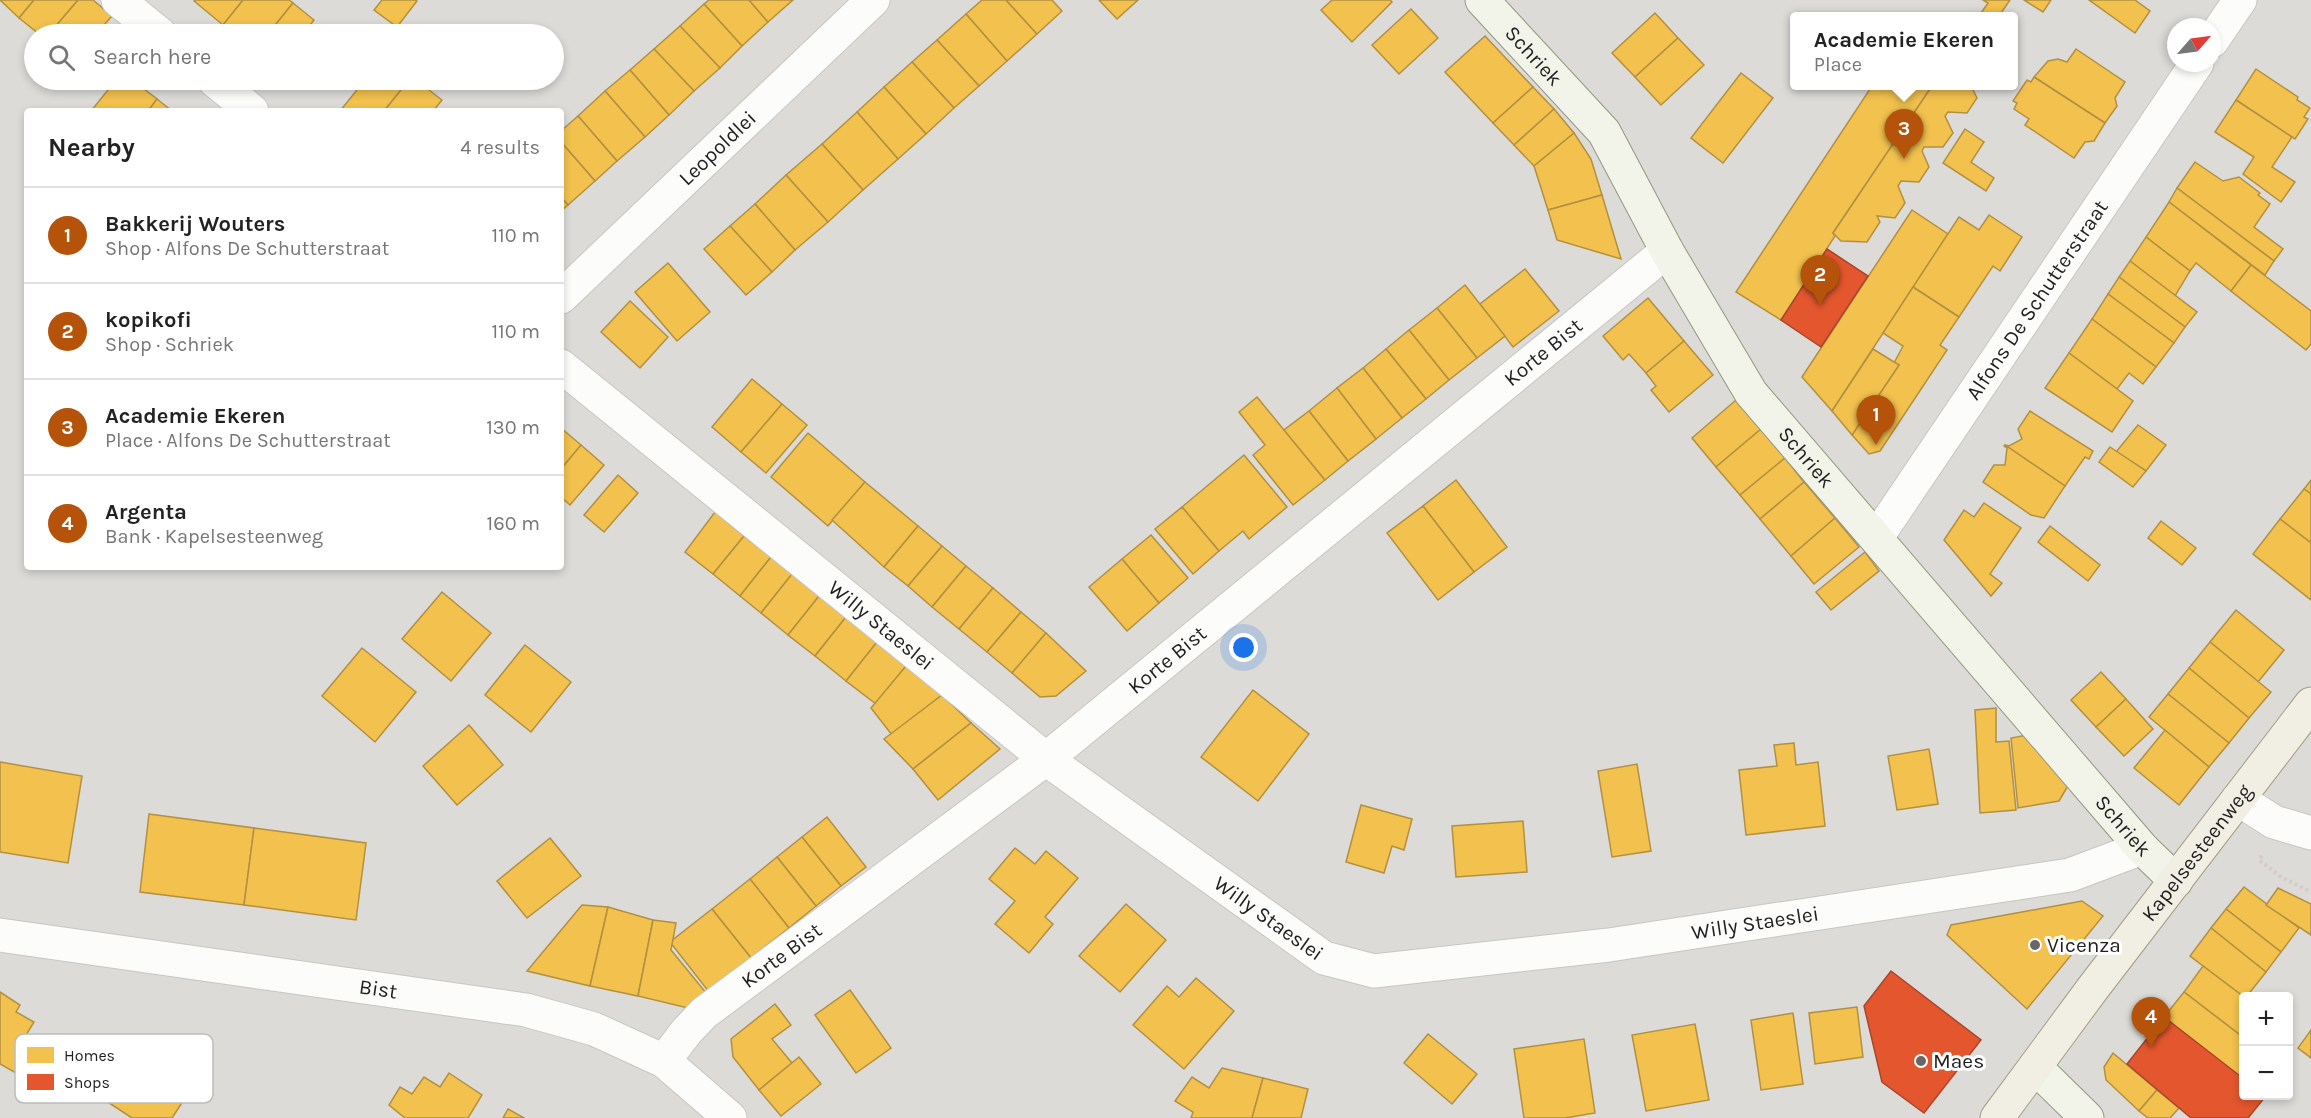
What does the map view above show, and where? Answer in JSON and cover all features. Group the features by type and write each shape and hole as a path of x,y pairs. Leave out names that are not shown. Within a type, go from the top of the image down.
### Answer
{"main road":[{"name":"Kapelsesteenweg","path":"1997,1118 2093,988 2311,704"}],"street":[{"path":"118,0 148,24"},
{"name":"Leopoldlei","path":"564,294 873,0"},
{"name":"Schriek","path":"1482,0 1604,132 1667,251 1751,393 2142,848 2176,881"},
{"path":"2221,28 2240,0"},
{"name":"Alfons De Schutterstraat","path":"1877,537 2191,72"},
{"path":"226,90 248,108"},
{"name":"Korte Bist","path":"664,1061 704,1013 1046,759 1667,251"},
{"name":"Willy Staeslei","path":"564,368 1046,759 1324,958 1374,971 1609,945 2070,874 2142,848"},
{"path":"2238,799 2274,822 2311,833"},
{"name":"Bist","path":"0,934 526,1010 594,1029 664,1061 730,1118"},
{"path":"2035,1067 2087,1118"}],"shaded area":[{"path":"0,0 2311,0 2311,1118 0,1118"}],"building: Homes":[{"path":"0,0 34,0 19,18"},
{"path":"34,0 78,0 58,24 26,24 19,18"},
{"path":"78,0 93,0 112,16 105,24 58,24"},
{"path":"195,0 243,0 224,24"},
{"path":"243,0 289,0 293,3 276,24 224,24"},
{"path":"382,0 417,1 399,24 393,24 374,10"},
{"path":"709,0 749,0 768,22 742,46 704,4"},
{"path":"749,0 793,0 768,22"},
{"path":"982,0 1006,0 1037,34 1007,61 966,14"},
{"path":"1006,0 1052,0 1062,11 1037,34"},
{"path":"1099,0 1138,0 1117,19"},
{"path":"1332,0 1390,0 1392,2 1352,42 1321,10"},
{"path":"1983,0 2010,0 2002,12 1982,12 1988,3"},
{"path":"2024,0 2051,0 2043,12"},
{"path":"2089,0 2135,0 2150,11 2135,33"},
{"path":"293,3 314,20 311,24 276,24"},
{"path":"704,4 742,46 720,68 680,26"},
{"path":"1411,9 1438,38 1399,74 1372,45"},
{"path":"1655,13 1678,38 1635,77 1612,53"},
{"path":"966,14 1007,61 979,86 937,40"},
{"path":"680,26 720,68 694,91 654,49"},
{"path":"1485,36 1533,87 1493,123 1445,72"},
{"path":"1678,38 1704,65 1661,105 1635,77"},
{"path":"937,40 979,86 954,108 912,62"},
{"path":"654,49 694,91 669,115 630,70"},
{"path":"2076,49 2125,82 2115,98 2117,106 2105,123 2034,77 2048,61 2058,59 2067,62"},
{"path":"912,62 954,108 926,134 884,87"},
{"path":"2256,69 2298,97 2297,100 2310,108 2304,117 2308,119 2295,139 2236,100"},
{"path":"630,70 669,115 645,137 605,91"},
{"path":"1741,73 1773,98 1723,163 1691,138"},
{"path":"2034,77 2105,123 2094,141 2085,142 2074,158 2025,125 2029,119 2014,109 2017,103 2013,101 2027,80 2031,82"},
{"path":"884,87 926,134 898,159 857,112"},
{"path":"1533,87 1554,109 1514,145 1493,123"},
{"path":"108,90 145,90 157,99 150,108 93,108"},
{"path":"357,90 401,90 386,108 342,108"},
{"path":"401,90 429,90 442,100 435,108 386,108"},
{"path":"1869,90 1929,90 1833,233 1835,236 1781,320 1736,292"},
{"path":"1929,90 1973,90 1977,98 1967,113 1948,112 1945,116 1953,133 1943,147 1924,147 1922,151 1929,167 1919,182 1901,181 1898,186 1905,203 1895,218 1877,216 1880,222 1867,242 1841,241 1833,233"},
{"path":"605,91 645,137 617,161 578,116"},
{"path":"157,99 168,108 150,108"},
{"path":"2236,100 2292,137 2272,167 2295,182 2281,202 2243,174 2254,157 2215,132"},
{"path":"1554,109 1574,133 1534,166 1514,145"},
{"path":"857,112 898,159 863,190 822,144"},
{"path":"578,116 617,161 595,181 564,145 564,128"},
{"path":"1965,129 1984,142 1971,162 1994,178 1986,191 1943,163"},
{"path":"1574,133 1591,159 1602,195 1548,210 1534,166"},
{"path":"822,144 863,190 828,222 786,175"},
{"path":"564,145 595,181 568,205 564,200"},
{"path":"2195,162 2223,181 2239,177 2270,204 2254,227 2283,249 2274,261 2177,188"},
{"path":"786,175 828,222 795,250 755,204"},
{"path":"2177,188 2274,261 2265,275 2169,202"},
{"path":"1602,195 1621,259 1557,240 1548,210"},
{"path":"2169,202 2251,265 2231,291 2196,263 2190,271 2146,237"},
{"path":"755,204 795,250 772,272 730,226"},
{"path":"1912,210 1948,234 1832,411 1802,377"},
{"path":"1989,215 2022,237 2000,271 1993,266 1959,317 1913,287 1959,217 1979,230"},
{"path":"730,226 772,272 746,295 704,249"},
{"path":"2146,237 2190,271 2175,296 2130,261"},
{"path":"2130,261 2197,312 2185,327 2119,277"},
{"path":"668,263 710,312 677,341 635,292"},
{"path":"2251,265 2311,311 2311,344 2306,350 2231,291"},
{"path":"1525,269 1559,311 1513,347 1480,304"},
{"path":"2119,277 2185,327 2174,343 2108,294"},
{"path":"1465,285 1505,336 1477,358 1437,308"},
{"path":"1913,287 1959,317 1940,345 1947,350 1880,451 1869,454 1852,435 1899,365 1894,363 1903,346 1883,333"},
{"path":"2108,294 2174,343 2156,367 2092,319"},
{"path":"1648,298 1684,341 1646,373 1629,354 1623,360 1603,336"},
{"path":"630,301 668,337 640,368 601,332"},
{"path":"1437,308 1477,358 1449,380 1409,330"},
{"path":"2092,319 2156,367 2143,384 2129,373 2117,389 2069,353"},
{"path":"1409,330 1449,380 1426,399 1386,349"},
{"path":"1684,341 1713,375 1669,412 1651,390 1656,386 1646,373"},
{"path":"1386,349 1426,399 1402,418 1363,368"},
{"path":"1873,349 1899,365 1852,435 1832,411"},
{"path":"2069,353 2133,401 2112,432 2045,388"},
{"path":"1363,368 1402,418 1376,439 1337,388"},
{"path":"752,379 782,404 741,452 712,427"},
{"path":"1337,388 1376,439 1348,461 1309,411"},
{"path":"1257,397 1325,480 1293,505 1253,455 1265,445 1239,412"},
{"path":"1736,400 1761,429 1716,467 1692,438"},
{"path":"782,404 807,425 766,473 741,452"},
{"path":"1309,411 1348,461 1325,480 1284,430"},
{"path":"2030,411 2093,451 2089,459 2085,457 2065,486 2005,445 2009,446 2022,439 2018,429"},
{"path":"2138,425 2166,445 2146,471 2116,452"},
{"path":"1761,429 1785,458 1740,495 1716,467"},
{"path":"564,431 581,445 564,465"},
{"path":"808,433 865,482 828,526 771,477"},
{"path":"581,445 604,465 570,505 564,500 564,465"},
{"path":"2005,445 2065,486 2044,518 2031,515 1983,482 1994,465 2005,465 2007,448"},
{"path":"2110,447 2146,471 2133,487 2099,462"},
{"path":"1244,455 1287,507 1249,539 1243,531 1219,551 1182,507"},
{"path":"1785,458 1804,482 1760,519 1740,495"},
{"path":"618,475 638,493 604,532 584,515"},
{"path":"1456,480 1507,547 1474,572 1423,506"},
{"path":"2311,480 2311,494 2304,489"},
{"path":"865,482 918,526 884,567 832,520"},
{"path":"1804,482 1835,518 1791,556 1760,519"},
{"path":"2304,489 2311,494 2311,543 2280,519"},
{"path":"1984,503 2021,528 1990,574 2002,583 1991,596 1944,540 1964,510 1974,517"},
{"path":"1423,506 1474,572 1438,600 1387,533"},
{"path":"1182,507 1219,551 1193,574 1155,529"},
{"path":"715,512 744,536 713,574 685,552"},
{"path":"1835,518 1859,547 1814,584 1791,556"},
{"path":"2280,519 2311,543 2311,600 2253,554"},
{"path":"2161,521 2196,548 2182,565 2148,538"},
{"path":"918,526 942,546 908,586 884,567"},
{"path":"2050,526 2100,565 2088,581 2038,542"},
{"path":"1151,535 1188,578 1159,603 1122,559"},
{"path":"744,536 771,557 740,596 713,574"},
{"path":"942,546 966,566 932,607 908,586"},
{"path":"1865,552 1879,571 1831,610 1816,592"},
{"path":"771,557 792,574 761,613 740,596"},
{"path":"1122,559 1159,603 1127,631 1089,587"},
{"path":"966,566 993,588 959,629 932,607"},
{"path":"792,574 819,596 788,635 761,613"},
{"path":"993,588 1021,612 987,652 959,629"},
{"path":"442,592 491,633 451,681 402,639"},
{"path":"819,596 846,617 815,656 788,635"},
{"path":"2236,610 2284,650 2258,682 2210,642"},
{"path":"1021,612 1046,633 1012,673 987,652"},
{"path":"846,617 877,642 846,681 815,656"},
{"path":"1046,633 1086,671 1056,696 1040,697 1012,673"},
{"path":"877,642 906,666 876,704 846,681"},
{"path":"2210,642 2271,692 2249,718 2189,668"},
{"path":"525,645 571,682 531,732 485,695"},
{"path":"362,648 416,692 375,742 322,696"},
{"path":"906,666 942,695 892,735 871,708"},
{"path":"2189,668 2249,718 2229,743 2168,694"},
{"path":"2101,672 2126,699 2096,727 2071,700"},
{"path":"1253,690 1309,734 1258,801 1201,757"},
{"path":"2168,694 2229,743 2209,767 2149,717"},
{"path":"942,695 971,723 913,769 884,739"},
{"path":"2126,699 2153,729 2124,756 2096,727"},
{"path":"1996,708 1996,742 2009,741 2016,810 1980,813 1975,710"},
{"path":"971,723 1000,749 938,800 913,769"},
{"path":"469,725 503,765 457,805 423,766"},
{"path":"2165,730 2209,767 2179,805 2134,768"},
{"path":"2027,735 2069,784 2059,801 2018,808 2011,738"},
{"path":"1794,743 1796,765 1818,762 1825,826 1746,835 1739,770 1777,766 1774,745"},
{"path":"1929,749 1938,804 1897,810 1888,756"},
{"path":"0,762 82,776 68,863 0,852"},
{"path":"1637,764 1651,851 1612,857 1598,771"},
{"path":"1361,805 1412,819 1404,850 1392,846 1384,873 1346,862"},
{"path":"149,814 254,828 244,905 140,892"},
{"path":"827,817 866,867 841,886 802,837"},
{"path":"1523,821 1527,872 1456,877 1452,826"},
{"path":"254,828 366,843 356,920 244,905"},
{"path":"802,837 841,886 816,906 777,857"},
{"path":"550,838 581,876 527,918 497,881"},
{"path":"1015,848 1035,864 1046,851 1078,878 1045,917 1053,924 1029,953 995,924 1015,901 989,879"},
{"path":"777,857 816,906 789,928 750,879"},
{"path":"750,879 789,928 751,958 712,909"},
{"path":"2244,887 2299,928 2281,952 2226,909"},
{"path":"2278,888 2311,904 2311,935 2266,905"},
{"path":"2082,901 2103,916 2027,1009 1947,935 1951,925"},
{"path":"1126,904 1166,940 1120,992 1079,956"},
{"path":"582,905 608,907 590,986 527,971"},
{"path":"608,907 653,920 638,996 590,986"},
{"path":"712,909 751,958 709,992 670,942"},
{"path":"2226,909 2281,952 2266,972 2211,928"},
{"path":"653,920 676,923 671,950 707,994 688,1008 638,996"},
{"path":"2211,928 2266,972 2250,992 2239,993 2190,956"},
{"path":"2203,966 2239,993 2239,1034 2184,992"},
{"path":"1196,978 1234,1011 1184,1069 1133,1025 1167,986 1179,997"},
{"path":"850,990 891,1048 856,1073 815,1015"},
{"path":"0,992 20,1005 16,1012 34,1022 27,1034 15,1034 15,1072 0,1064"},
{"path":"2184,992 2239,1034 2239,1076 2164,1017"},
{"path":"775,1004 791,1025 772,1039 792,1063 759,1090 733,1057 731,1039"},
{"path":"1857,1007 1863,1057 1815,1064 1809,1013"},
{"path":"1793,1013 1803,1084 1761,1090 1751,1020"},
{"path":"1695,1024 1709,1100 1646,1111 1632,1035"},
{"path":"2311,1030 2311,1058 2298,1048"},
{"path":"1428,1034 1477,1074 1452,1104 1404,1063"},
{"path":"1584,1039 1595,1113 1565,1118 1524,1118 1514,1049"},
{"path":"2113,1053 2157,1090 2139,1111 2106,1080 2104,1067"},
{"path":"799,1057 821,1084 781,1116 759,1090"},
{"path":"1222,1068 1263,1078 1252,1118 1191,1118 1193,1112 1175,1101 1192,1077 1209,1088"},
{"path":"449,1073 482,1095 468,1118 405,1118 389,1105 400,1087 412,1094 424,1077 440,1087"},
{"path":"1263,1078 1308,1089 1301,1118 1252,1118"},
{"path":"2157,1090 2179,1108 2170,1118 2148,1118 2139,1111"},
{"path":"109,1103 182,1103 172,1118 132,1118"},
{"path":"508,1109 524,1118 503,1118"}],"building: Shops":[{"path":"1827,249 1868,276 1821,347 1781,320"},
{"name":"Maes","path":"1891,971 1981,1040 1924,1113 1882,1082 1864,1006"},
{"path":"2164,1017 2239,1075 2239,1100 2263,1100 2248,1118 2191,1118 2127,1064"}],"place":[{"name":"Academie Ekeren","path":"1904,159"},
{"name":"kopikofi","path":"1820,305"},
{"name":"Bakkerij Wouters","path":"1876,445"},
{"name":"Vicenza","path":"2035,945"},
{"name":"Argenta","path":"2151,1047"},
{"name":"Maes","path":"1921,1061"}]}
